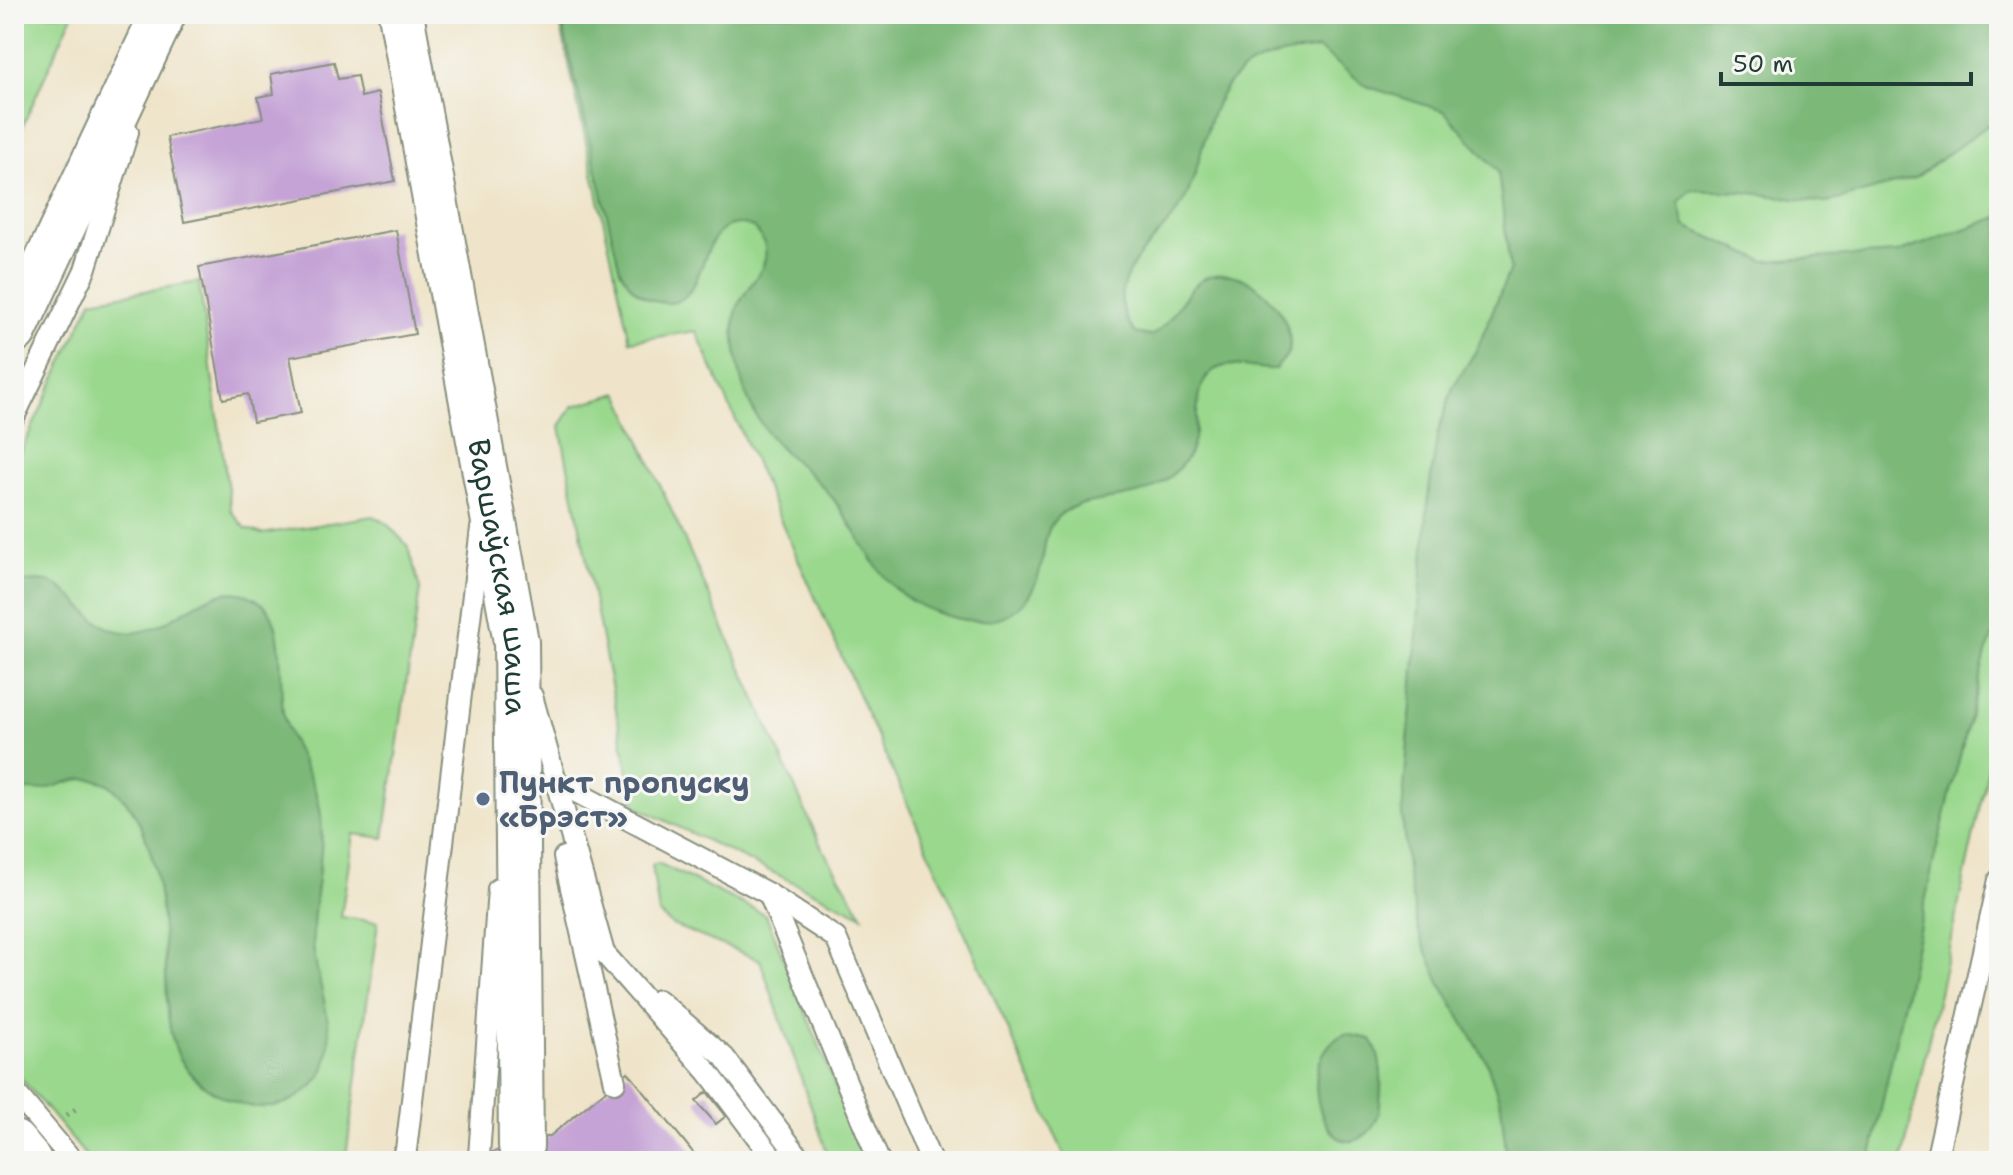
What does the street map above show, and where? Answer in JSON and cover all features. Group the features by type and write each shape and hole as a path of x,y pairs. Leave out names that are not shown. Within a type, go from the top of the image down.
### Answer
{"highway":[{"path":"14,331 164,14"},
{"name":"Варшаўская шаша","path":"401,14 516,642 521,1146"},
{"path":"14,1143 29,1161"}],"lane":[{"path":"14,417 85,270 164,14"},
{"path":"399,1161 406,1150 486,479"},
{"path":"516,642 604,953 708,1072 775,1161"},
{"path":"516,642 615,1082"},
{"path":"479,1156 516,642"},
{"path":"557,782 769,894 836,938 931,1161"},
{"path":"1936,1161 1999,880"},
{"path":"769,894 879,1161"},
{"path":"604,953 724,1057 802,1161"},
{"path":"14,1091 73,1161"}],"green space":[{"path":"14,14 73,14 14,145"},
{"path":"558,14 1999,14 1999,720 1902,1161 1067,1161 696,331 630,341"},
{"path":"560,14 1999,14 1999,117 1915,178 1826,203 1743,192 1691,190 1679,202 1685,226 1764,261 1897,253 1999,217 1999,621 1986,653 1935,855 1870,1161 1507,1161 1501,1105 1486,1061 1440,983 1419,933 1408,877 1402,814 1429,489 1438,432 1453,387 1477,349 1510,269 1498,171 1444,111 1366,86 1319,49 1263,60 1234,78 1216,105 1186,197 1172,219 1130,269 1123,288 1123,308 1135,333 1151,336 1201,280 1224,274 1238,277 1251,283 1274,303 1288,329 1290,347 1287,354 1275,369 1233,365 1211,372 1200,392 1193,444 1176,470 1148,490 1075,506 1063,512 1048,531 1041,567 1023,603 1009,614 977,621 940,614 905,597 880,571 830,495 777,444 757,418 740,376 734,327 741,300 759,273 766,255 755,229 742,224 724,228 714,238 694,284 685,296 673,303 655,301 638,293 620,270"},
{"path":"199,282 231,511 245,528 262,534 373,516 386,523 408,546 420,589 384,838 353,834 341,917 378,922 347,1149 341,1161 90,1161 14,1070 14,466 92,300"},
{"path":"619,393 821,846 863,916 635,806 560,426 573,406"},
{"path":"46,581 60,587 97,621 122,632 154,628 200,602 231,592 246,595 263,604 270,613 278,639 283,712 291,739 315,789 322,834 313,942 326,1007 328,1056 319,1078 293,1100 270,1107 237,1103 207,1087 181,1061 174,1045 167,1005 157,879 143,831 133,811 119,794 106,783 87,779 40,790 14,789 14,587 22,582"},
{"path":"658,863 766,915 866,1161 830,1161 760,960 672,925 659,914 652,865"},
{"path":"1345,1034 1371,1039 1380,1062 1381,1079 1380,1105 1375,1123 1363,1137 1347,1141 1331,1131 1324,1120 1317,1092 1319,1063 1333,1041"}],"building":[{"path":"334,62 338,79 357,76 361,97 378,93 395,181 184,222 167,137 263,118 258,97 274,94 271,74"},
{"path":"396,230 415,334 290,357 301,413 253,422 248,394 223,399 199,267"},
{"path":"628,1072 700,1161 462,1161 550,1136"},
{"path":"707,1092 726,1116 716,1124 696,1101"}],"place":[{"name":"Пункт пропуску «Брэст»","path":"483,799"}]}
